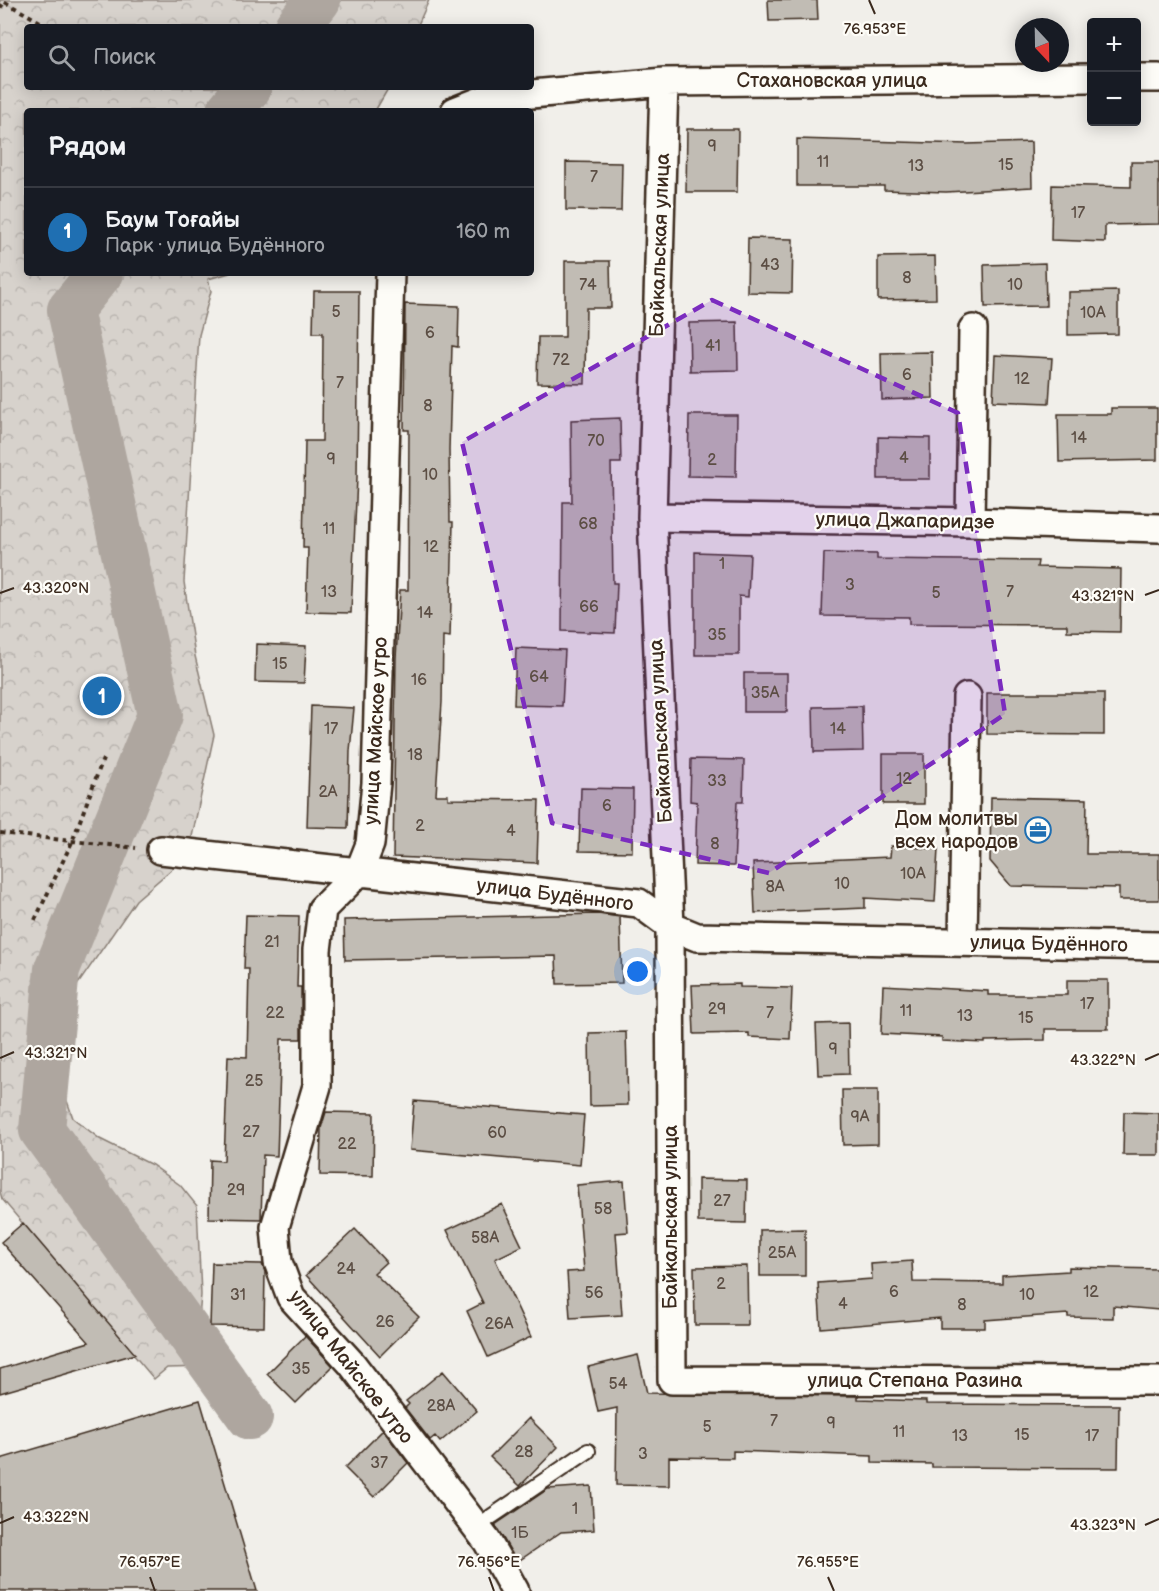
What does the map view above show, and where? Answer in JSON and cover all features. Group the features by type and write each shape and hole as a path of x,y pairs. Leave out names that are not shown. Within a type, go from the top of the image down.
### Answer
{"street":[{"name":"Стахановская улица","path":"463,108 488,98 664,82 1087,78"},
{"path":"1141,78 1159,78"},
{"name":"Байкальская улица","path":"664,82 652,517 670,926 672,1380"},
{"name":"улица Майское утро","path":"390,276 376,783 370,844 359,872 322,909 317,950 317,1086 275,1227 278,1262 291,1297 352,1364 476,1527 516,1591"},
{"path":"970,522 973,329"},
{"name":"улица Джапаридзе","path":"652,517 970,522 1159,528"},
{"path":"963,942 967,697"},
{"name":"улица Будённого","path":"153,849 639,903 670,926 697,937 1159,946"},
{"name":"улица Степана Разина","path":"672,1380 1159,1381"}],"lane":[{"path":"476,1527 588,1451"}],"path":[{"path":"0,8 5,1 45,24"},
{"path":"35,920 72,842 104,759"},
{"path":"0,833 153,849"}],"highlighted area":[{"path":"712,300 958,413 1005,714 769,873 552,823 462,442"}],"green space":[{"path":"0,0 429,0 418,24 24,24 24,90 387,90 377,108 24,108 24,276 219,276 208,279 211,291 199,335 184,582 195,656 214,735 188,855 136,900 78,984 57,1029 58,1075 73,1118 100,1139 152,1165 180,1185 197,1206 201,1295 198,1330 206,1367 167,1368 154,1379 2,1199 0,1192"}],"building":[{"path":"768,0 817,0 818,20 769,21"},
{"path":"687,129 738,129 737,192 686,192"},
{"path":"797,139 967,144 1031,142 1032,187 946,192 884,190 884,186 797,186"},
{"path":"566,162 622,163 621,211 566,210"},
{"path":"1131,162 1159,162 1159,224 1105,225 1105,242 1051,240 1052,185 1131,187"},
{"path":"748,238 793,239 792,293 747,292"},
{"path":"935,256 936,299 878,300 878,257"},
{"path":"565,261 610,261 611,308 586,308 585,384 537,383 538,337 565,337"},
{"path":"1045,263 1046,306 985,307 984,265"},
{"path":"314,291 359,291 357,477 351,613 306,612 308,548 303,548 305,441 322,441 323,333 313,333"},
{"path":"1118,291 1118,334 1068,335 1068,292"},
{"path":"405,304 459,306 458,347 452,346 449,449 450,522 453,522 450,637 443,636 442,702 436,795 448,795 448,799 539,800 537,863 393,857 396,658 400,590 408,590 409,430 404,430"},
{"path":"737,322 738,370 690,371 689,323"},
{"path":"932,352 933,398 882,400 881,353"},
{"path":"995,355 1052,358 1049,403 993,401"},
{"path":"1111,408 1157,408 1157,460 1059,462 1058,414 1111,414"},
{"path":"689,415 737,415 736,477 688,476"},
{"path":"620,418 621,463 611,463 613,583 617,583 615,633 562,631 563,502 572,502 571,420"},
{"path":"878,437 930,438 930,479 878,479"},
{"path":"695,552 750,554 748,597 739,596 739,655 695,655"},
{"path":"824,553 877,554 877,559 1038,561 1037,567 1121,569 1120,632 1067,631 1067,625 909,624 909,617 822,616"},
{"path":"256,644 306,646 304,683 255,682"},
{"path":"516,648 565,650 562,706 514,705"},
{"path":"744,673 787,673 787,712 744,712"},
{"path":"987,693 1104,693 1104,735 987,734"},
{"path":"311,706 354,708 350,751 348,828 307,827"},
{"path":"862,706 863,751 814,752 813,707"},
{"path":"883,754 924,754 924,804 883,804"},
{"path":"691,759 744,760 743,802 737,802 734,866 695,865 697,802 690,801"},
{"path":"581,788 633,789 632,852 579,851"},
{"name":"Дом молитвы всех народов","path":"991,797 1087,799 1086,854 1159,854 1159,900 1119,900 1119,888 1011,886 990,861"},
{"path":"891,846 938,849 935,902 865,898 865,908 755,913 753,863 890,857"},
{"path":"598,914 620,917 622,983 557,984 556,956 345,960 344,920"},
{"path":"246,915 299,916 297,987 301,987 301,1039 281,1039 277,1156 263,1155 261,1219 209,1218 210,1160 224,1161 228,1056 247,1057 249,969 244,969"},
{"path":"1067,980 1108,980 1108,1029 1045,1029 1045,1040 985,1041 985,1043 942,1041 942,1037 881,1034 883,985 988,991 988,995 1067,995"},
{"path":"740,984 740,987 792,988 790,1039 749,1037 749,1033 694,1034 692,985"},
{"path":"848,1023 849,1074 818,1075 816,1024"},
{"path":"626,1032 628,1105 590,1106 589,1033"},
{"path":"842,1090 878,1090 878,1144 843,1145"},
{"path":"414,1101 584,1115 580,1165 410,1150"},
{"path":"326,1112 374,1113 373,1176 320,1175 321,1128"},
{"path":"1124,1112 1159,1113 1159,1155 1123,1155"},
{"path":"698,1179 747,1180 746,1223 698,1222"},
{"path":"624,1181 628,1232 616,1233 622,1315 570,1318 567,1272 584,1271 577,1185"},
{"path":"502,1204 522,1246 495,1259 531,1337 488,1357 467,1311 483,1303 447,1230"},
{"path":"23,1223 135,1354 0,1393 0,1369 89,1342 1,1242"},
{"path":"355,1229 386,1262 374,1273 419,1317 380,1356 306,1275"},
{"path":"805,1229 805,1276 760,1276 760,1230"},
{"path":"912,1261 913,1282 1002,1283 1002,1275 1069,1271 1069,1267 1159,1269 1159,1310 1113,1306 1113,1318 1068,1317 1068,1314 985,1320 985,1328 940,1328 940,1318 821,1328 818,1283 872,1279 871,1264"},
{"path":"212,1263 262,1264 265,1272 264,1327 210,1326"},
{"path":"747,1266 748,1325 695,1325 694,1267"},
{"path":"305,1336 333,1366 296,1403 267,1374"},
{"path":"638,1355 647,1393 858,1396 858,1399 926,1401 926,1404 1119,1405 1118,1468 932,1467 932,1464 872,1463 872,1456 733,1451 733,1458 669,1457 669,1486 616,1485 617,1408 598,1412 588,1367"},
{"path":"443,1371 477,1411 440,1442 435,1436 430,1440 405,1408 409,1404 406,1401"},
{"path":"200,1400 257,1591 0,1591 0,1459"},
{"path":"529,1418 558,1447 520,1486 490,1457"},
{"path":"383,1430 408,1463 374,1497 345,1468"},
{"path":"591,1486 594,1530 561,1532 517,1562 495,1525 548,1489"}],"waterway":[{"path":"299,24 318,0"},
{"path":"232,108 246,90"},
{"path":"98,276 70,310 160,715 57,969 42,1130 250,1417"}],"place":[{"name":"Баум Тоғайы","path":"102,696"},
{"name":"Дом молитвы всех народов","path":"1038,830"}]}
